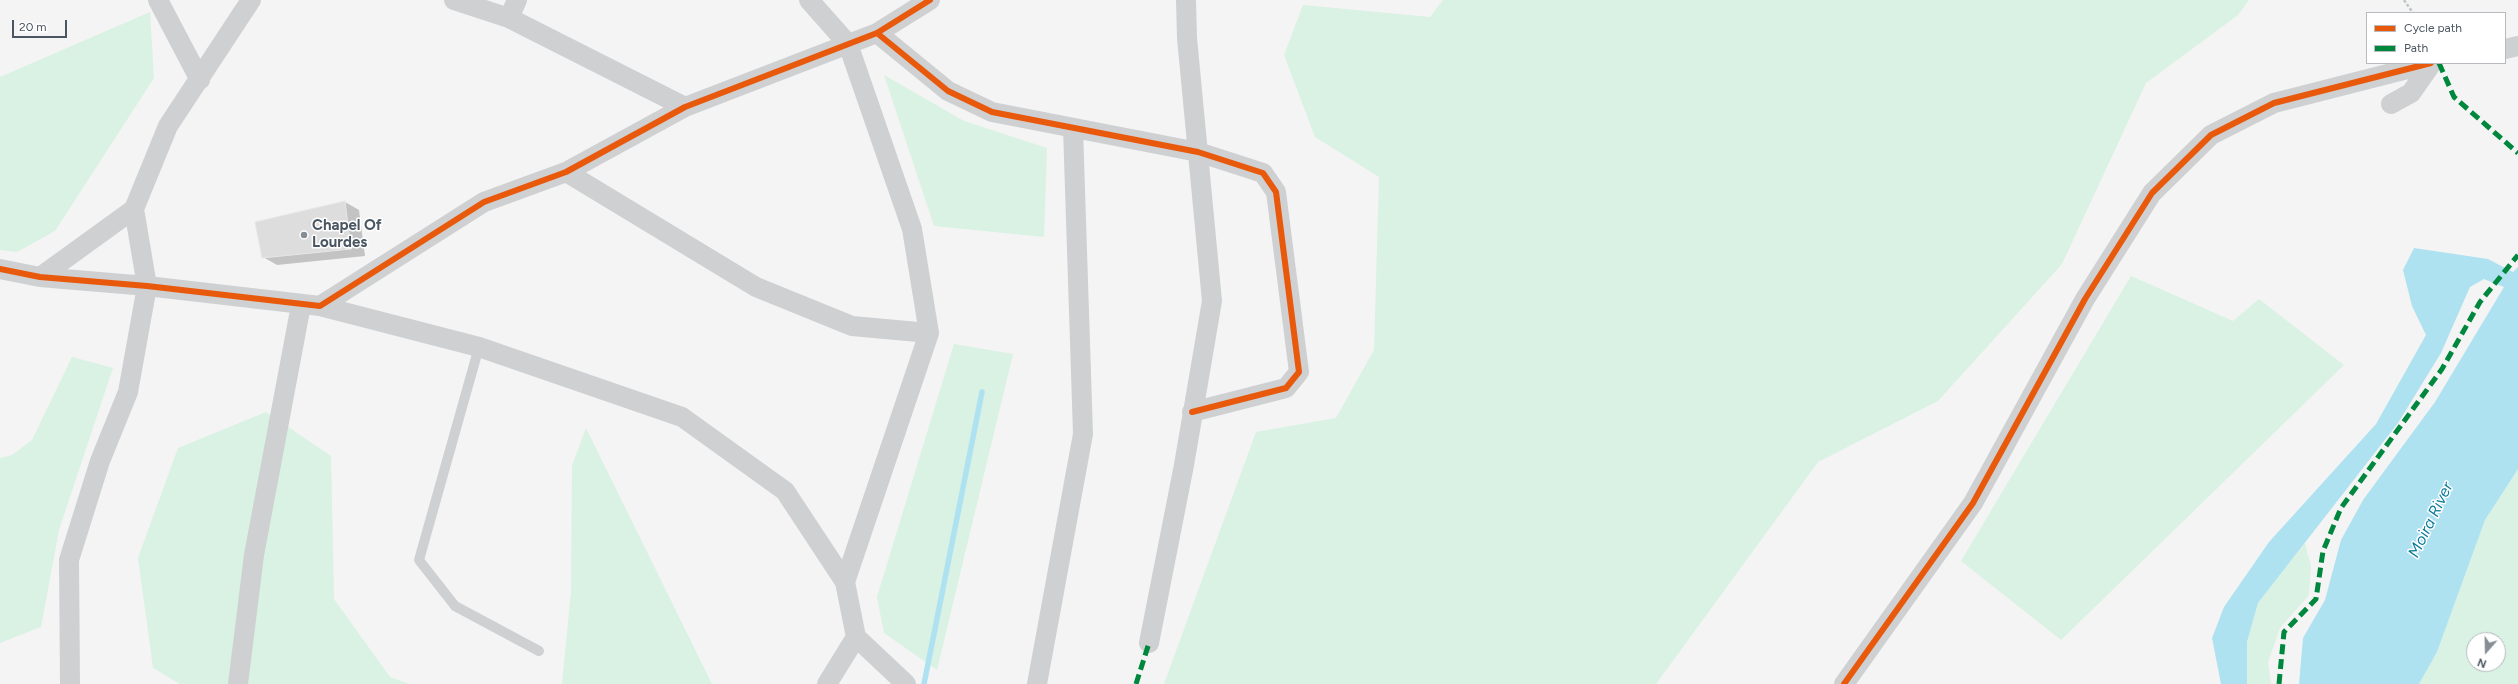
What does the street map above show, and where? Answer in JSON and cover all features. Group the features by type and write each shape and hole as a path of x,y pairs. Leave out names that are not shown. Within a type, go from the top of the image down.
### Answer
{"street":[{"path":"158,0 200,80"},
{"path":"70,684 69,560 100,461 128,392 147,286 134,209 168,126 200,80 251,0"},
{"path":"454,0 509,18 685,107"},
{"path":"509,18 517,0"},
{"path":"809,0 848,44 912,229 929,333 845,582"},
{"path":"1149,643 1184,465 1212,301 1187,38 1186,0"},
{"path":"238,684 254,555 310,305 484,202 566,172 685,107 877,33 932,1"},
{"path":"877,33 954,94 992,112 1198,152 1263,173 1276,192 1299,372 1286,388 1192,412"},
{"path":"2506,49 2518,46"},
{"path":"1844,684 1973,503 2085,299 2152,194 2211,135 2274,103 2427,64"},
{"path":"2391,104 2410,93 2430,64"},
{"path":"1037,684 1083,434 1073,128"},
{"path":"566,172 756,287 852,326 929,333"},
{"path":"40,276 134,209"},
{"path":"0,269 40,276 147,286 310,305 479,347 682,417 785,491 845,582 856,637 906,684"},
{"path":"827,684 856,637"}],"lane":[{"path":"479,347 419,560 455,606 539,651"}],"path":[{"path":"2404,0 2412,12"}],"green space":[{"path":"1443,0 2249,0 2238,15 2146,83 2062,264 1938,401 1818,462 1656,684 1164,684 1256,432 1336,418 1374,350 1379,177 1315,137 1284,55 1303,5 1430,17"},
{"path":"150,12 154,78 55,231 17,252 0,250 0,77"},
{"path":"884,75 964,121 1047,148 1044,237 934,226"},
{"path":"2131,276 2233,321 2259,299 2344,365 2061,640 1961,561"},
{"path":"954,344 1013,354 937,670 884,633 877,597"},
{"path":"72,357 113,368 59,530 41,627 0,643 0,458 12,455 32,440"},
{"path":"266,412 331,456 334,599 390,677 409,684 180,684 153,668 138,558 178,448"},
{"path":"586,428 712,684 562,684 571,591 572,466"},
{"path":"2518,469 2518,684 2419,684 2437,652 2485,520"},
{"path":"2305,543 2311,566 2309,595 2280,628 2268,662 2271,684 2247,684 2247,642 2258,603"}],"water":[{"name":"Moira River","path":"2414,248 2488,259 2513,272 2518,267 2518,469 2485,520 2437,652 2419,684 2299,684 2303,638 2325,600 2341,540 2363,500 2435,402 2504,287 2484,279 2470,287 2441,353 2398,423 2258,603 2247,642 2247,684 2221,684 2212,638 2224,607 2269,542 2376,424 2426,335 2412,306 2403,270"}],"building":[{"name":"Chapel Of Lourdes","path":"345,201 351,249 262,258 255,222"}],"waterway":[{"path":"924,684 982,392"}],"marked path":[{"path":"2439,64 2454,97 2518,153"},
{"path":"2279,684 2284,632 2316,599 2323,551 2341,508 2442,369 2480,302 2518,255"},
{"path":"1136,684 1149,643"}],"cycle path":[{"path":"0,269 40,277 147,286 320,306 484,202 566,172 685,107 877,33 930,0"},
{"path":"877,33 948,91 992,112 1198,152 1263,173 1276,192 1299,372 1286,388 1192,412"},
{"path":"1844,684 1973,503 2085,299 2152,193 2211,135 2274,103 2427,64"}],"place":[{"name":"Chapel Of Lourdes","path":"304,235"}]}
